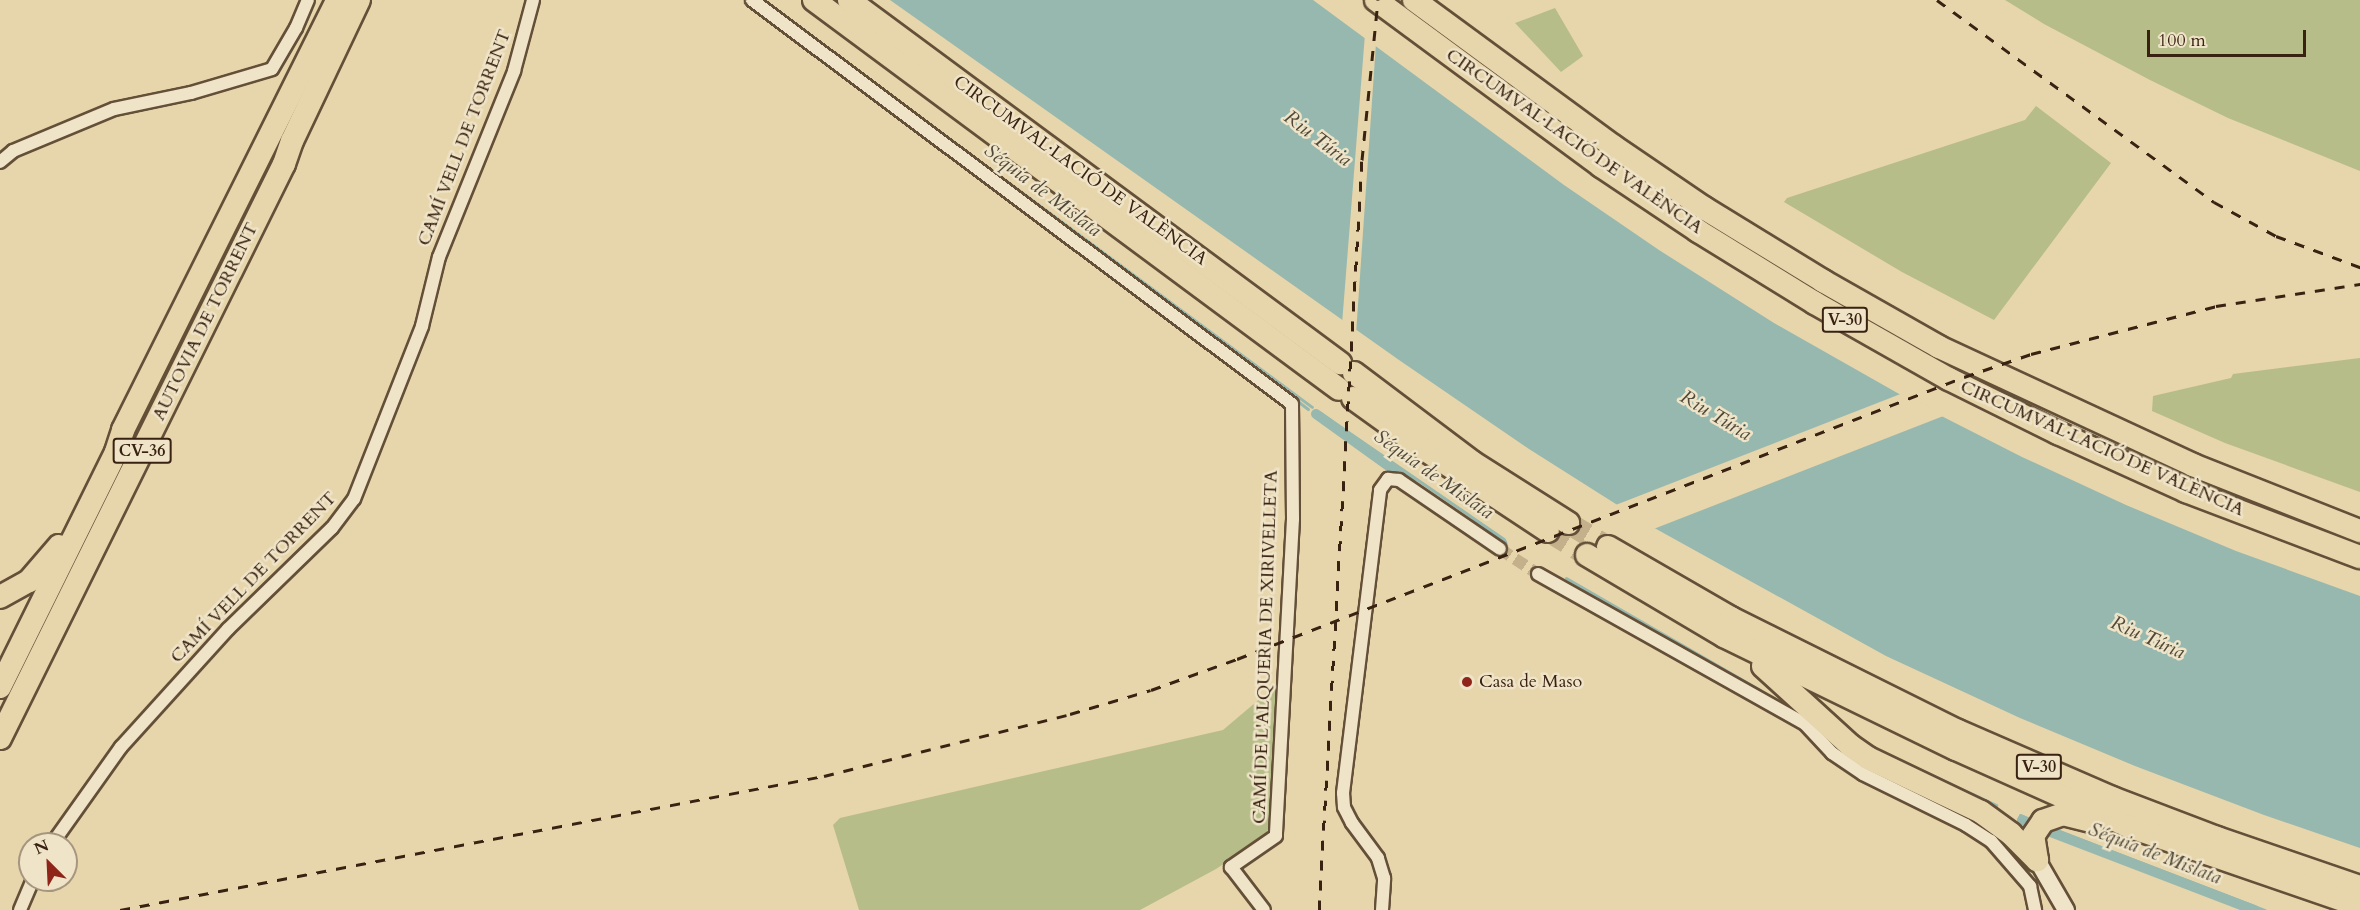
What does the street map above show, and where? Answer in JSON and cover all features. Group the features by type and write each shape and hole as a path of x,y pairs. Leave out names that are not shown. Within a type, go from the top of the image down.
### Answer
{"highway":[{"path":"316,39 321,15 328,0"},
{"name":"AUTOVIA DE TORRENT","path":"0,687 116,452 123,430 337,0"},
{"name":"AUTOVIA DE TORRENT","path":"0,738 284,164 292,141 359,0"},
{"path":"284,164 301,143 369,0"},
{"name":"CIRCUMVAL·LACIÓ DE VALÈNCIA","path":"814,0 1346,381 1472,462 1558,527"},
{"name":"CIRCUMVAL·LACIÓ DE VALÈNCIA","path":"849,0 1346,381"},
{"name":"CIRCUMVAL·LACIÓ DE VALÈNCIA","path":"1376,0 1602,166 1698,231 1815,303 1939,374 2058,433 2186,490 2360,557"},
{"name":"CIRCUMVAL·LACIÓ DE VALÈNCIA","path":"1414,0 1613,146 1704,208 1823,281 1939,347 2193,465 2360,531"},
{"path":"1939,347 1957,363 2242,502 2360,548"},
{"path":"0,597 29,581 45,566 69,527 107,449 123,430"},
{"name":"V-30","path":"1597,551 1727,627 1956,749 2128,826 2360,906"},
{"path":"1727,627 1742,652 1771,671 1860,752 1981,812 2011,834 2037,860"},
{"name":"V-30","path":"1727,627 2040,767 2217,838 2360,887"},
{"path":"2037,860 2033,836 2043,821 2052,816 2062,814 2103,825 2128,826"}],"street":[{"path":"0,162 13,151 114,109 191,93 273,69 296,28 308,0"},
{"name":"CAMÍ VELL DE TORRENT","path":"61,832 121,747 228,629 332,528 354,499 422,326 439,257 514,71 533,0"},
{"name":"CAMÍ DE L'ALQUERIA DE XIRIVELLETA","path":"752,0 1292,404 1293,519 1276,836 1231,867 1264,910"},
{"path":"1382,910 1384,878 1378,858 1352,823 1344,807 1343,793 1380,490 1388,478 1399,480 1500,549"},
{"path":"1538,574 1805,724 1832,753 1863,774 1966,825 1990,841 2030,886 2035,910"},
{"path":"2037,860 2066,910"},
{"path":"20,910 28,892"}],"green space":[{"path":"2005,0 2360,0 2360,171 2228,118 2044,24"},
{"path":"1555,8 1583,56 1561,72 1515,23"},
{"path":"2036,106 2111,163 1994,320 1902,272 1784,202 1787,198 2025,120"},
{"path":"2360,358 2360,492 2225,443 2152,411 2153,396 2231,378 2233,374"},
{"path":"1276,685 1271,825 1264,837 1216,869 1140,910 859,910 833,825 840,818 1223,730"}],"water":[{"name":"Riu Túria","path":"890,0 1313,0 1564,185 1659,250 1774,323 1908,399 2022,457 2126,505 2236,551 2360,596 2360,848 2264,815 2135,766 2020,718 1886,656 1649,525 1529,449 1399,360"}],"pier":[{"path":"1365,34 1376,43 1356,334 1342,324"},
{"path":"1903,393 1946,415 1651,530 1613,506"}],"waterway":[{"name":"Séquia de Mislata","path":"762,0 1312,407"},
{"name":"Séquia de Mislata","path":"1276,385 1308,409"},
{"name":"Séquia de Mislata","path":"1319,412 1504,539"},
{"name":"Séquia de Mislata","path":"1316,414 1411,482"},
{"name":"Séquia de Mislata","path":"1474,524 1502,543"},
{"path":"1566,578 1760,690"},
{"name":"Séquia de Mislata","path":"1871,747 1996,805"},
{"name":"Séquia de Mislata","path":"2020,815 2032,820"},
{"name":"Séquia de Mislata","path":"2022,820 2031,824"},
{"name":"Séquia de Mislata","path":"2051,828 2265,910"},
{"name":"Séquia de Mislata","path":"2043,829 2254,910"}],"tunnel":[{"path":"1568,523 1608,547"},
{"path":"1548,531 1587,555"},
{"path":"1500,549 1538,574"}],"railway":[{"path":"1319,910 1362,160 1378,0"},
{"path":"1937,0 2214,202 2276,236 2360,267"},
{"path":"120,910 824,776 1070,714 1151,690 1237,659 1964,377 2031,354 2216,306 2360,284"}],"place":[{"name":"Casa de Maso","path":"1467,682"}]}
